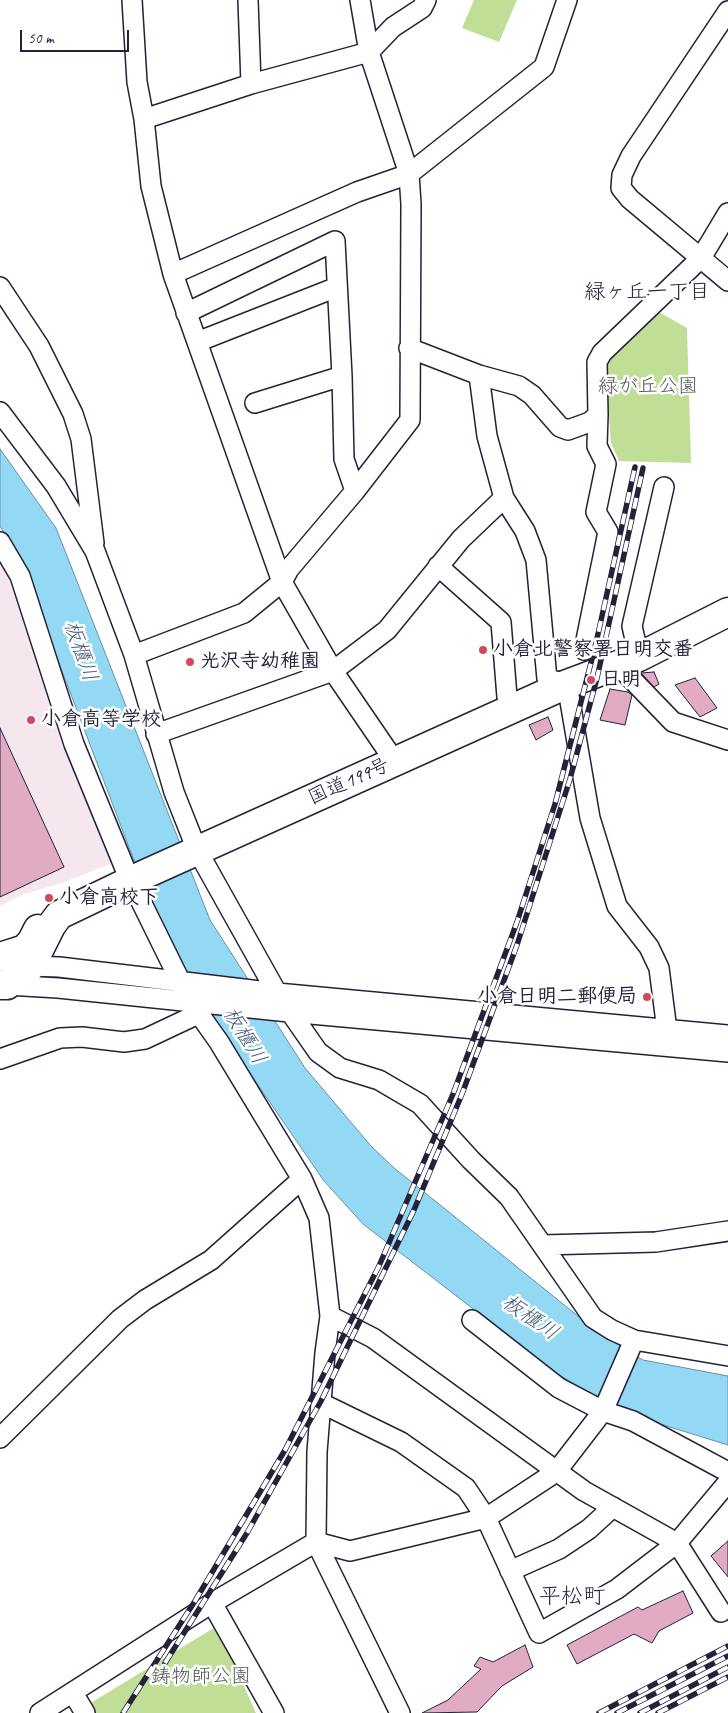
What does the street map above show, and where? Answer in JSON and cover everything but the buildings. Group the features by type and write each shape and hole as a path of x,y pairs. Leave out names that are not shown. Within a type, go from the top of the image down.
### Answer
{"highway":[{"name":"国道199号","path":"631,654 728,598"},
{"name":"国道199号","path":"2,979 36,949 59,915 132,874 557,682 631,654 728,612"},
{"name":"国道199号","path":"192,847 387,750 506,697 557,682"},
{"name":"国道199号","path":"0,957 17,954 25,949 36,949"}],"street":[{"path":"132,0 137,82 144,119 151,186 173,274 186,313 250,497 282,582 333,671 387,750"},
{"path":"248,0 251,84"},
{"path":"134,655 244,613 282,582 289,569 355,491 410,420 411,204 409,174 370,52 360,0"},
{"path":"144,119 251,84 370,52 393,27 422,8 426,0"},
{"path":"173,274 357,192 409,174 544,68 567,0"},
{"path":"728,11 631,156 622,175 621,188 630,199 728,281"},
{"path":"584,650 608,532 596,512 606,464 597,446 596,362 602,353 701,258 728,213"},
{"path":"186,313 335,241 344,459 355,491"},
{"path":"0,287 39,346 73,414 81,439 95,551"},
{"path":"197,342 337,287"},
{"path":"409,348 479,375 519,386 532,395 560,427 568,430 590,422 598,415"},
{"path":"479,375 487,436 504,498 525,531 536,560 557,682 590,818 617,906 649,947 659,968 668,1038"},
{"path":"255,403 342,376"},
{"path":"0,412 56,486 95,551 134,655 156,734 192,847 276,1002 318,1052 340,1068 379,1080 420,1104 471,1160 509,1197 593,1318 631,1345 728,1356"},
{"path":"664,488 632,626 631,654 673,722 728,740"},
{"path":"156,734 333,671 387,630 461,538 504,498"},
{"path":"0,542 20,576 74,744 132,874 196,1005 302,1179 320,1218 330,1316 317,1452 316,1542 400,1713"},
{"path":"438,566 501,622 506,697"},
{"path":"36,949 59,967 184,981 276,1002"},
{"path":"36,949 44,982 58,988"},
{"path":"2,979 196,1005 276,1002 668,1038 728,1052"},
{"path":"0,1059 60,1038 82,1036 124,1042 145,1039 173,1028 196,1005"},
{"path":"668,1038 728,1035"},
{"path":"0,1438 120,1319 145,1300 211,1260 302,1179"},
{"path":"543,1245 656,1242 728,1231"},
{"path":"330,1316 373,1338 556,1472 677,1543 721,1612"},
{"path":"472,1320 559,1388 632,1421 728,1472"},
{"path":"40,1713 212,1603 316,1542 350,1551 486,1518 556,1472 603,1409 631,1345"},
{"path":"321,1403 401,1442 466,1488 486,1518 539,1634 617,1589 677,1543 728,1482"},
{"path":"510,1571 559,1549 589,1529 613,1507"},
{"path":"212,1603 274,1713"},
{"path":"73,1693 85,1713"}],"shaded area":[{"name":"小倉高等学校","path":"0,560 11,578 115,862 62,883 21,895 0,906"}],"green space":[{"path":"474,0 517,0 499,42 462,28"},
{"name":"緑が丘公園","path":"659,312 687,328 691,463 619,461 611,443 605,364"},
{"name":"鋳物師公園","path":"217,1626 256,1713 95,1713 89,1704"}],"water":[{"name":"板櫃川","path":"0,449 56,528 210,920 305,1068 371,1146 393,1167 599,1333 643,1360 728,1376 728,1445 628,1414 559,1375 363,1224 324,1181 216,1024 154,913 43,621 17,558 0,526"}],"railway":[{"path":"123,1713 195,1601 285,1450 379,1266 453,1094 517,922 555,804 596,643 635,467"},
{"path":"165,1663 247,1533 321,1401 414,1210 462,1094 517,945 570,779 597,678 643,468"},
{"path":"599,1713 728,1646"},
{"path":"617,1713 728,1656"},
{"path":"640,1713 728,1667"},
{"path":"658,1713 728,1677"}],"place":[{"name":"小倉北警察署日明交番","path":"483,650"},
{"name":"光沢寺幼稚園","path":"190,662"},
{"name":"日明","path":"591,680"},
{"name":"小倉高等学校","path":"31,720"},
{"name":"小倉高校下","path":"49,898"},
{"name":"小倉日明二郵便局","path":"647,997"}],"district":[{"name":"緑ヶ丘一丁目","path":"647,292"},
{"name":"平松町","path":"572,1597"}]}
